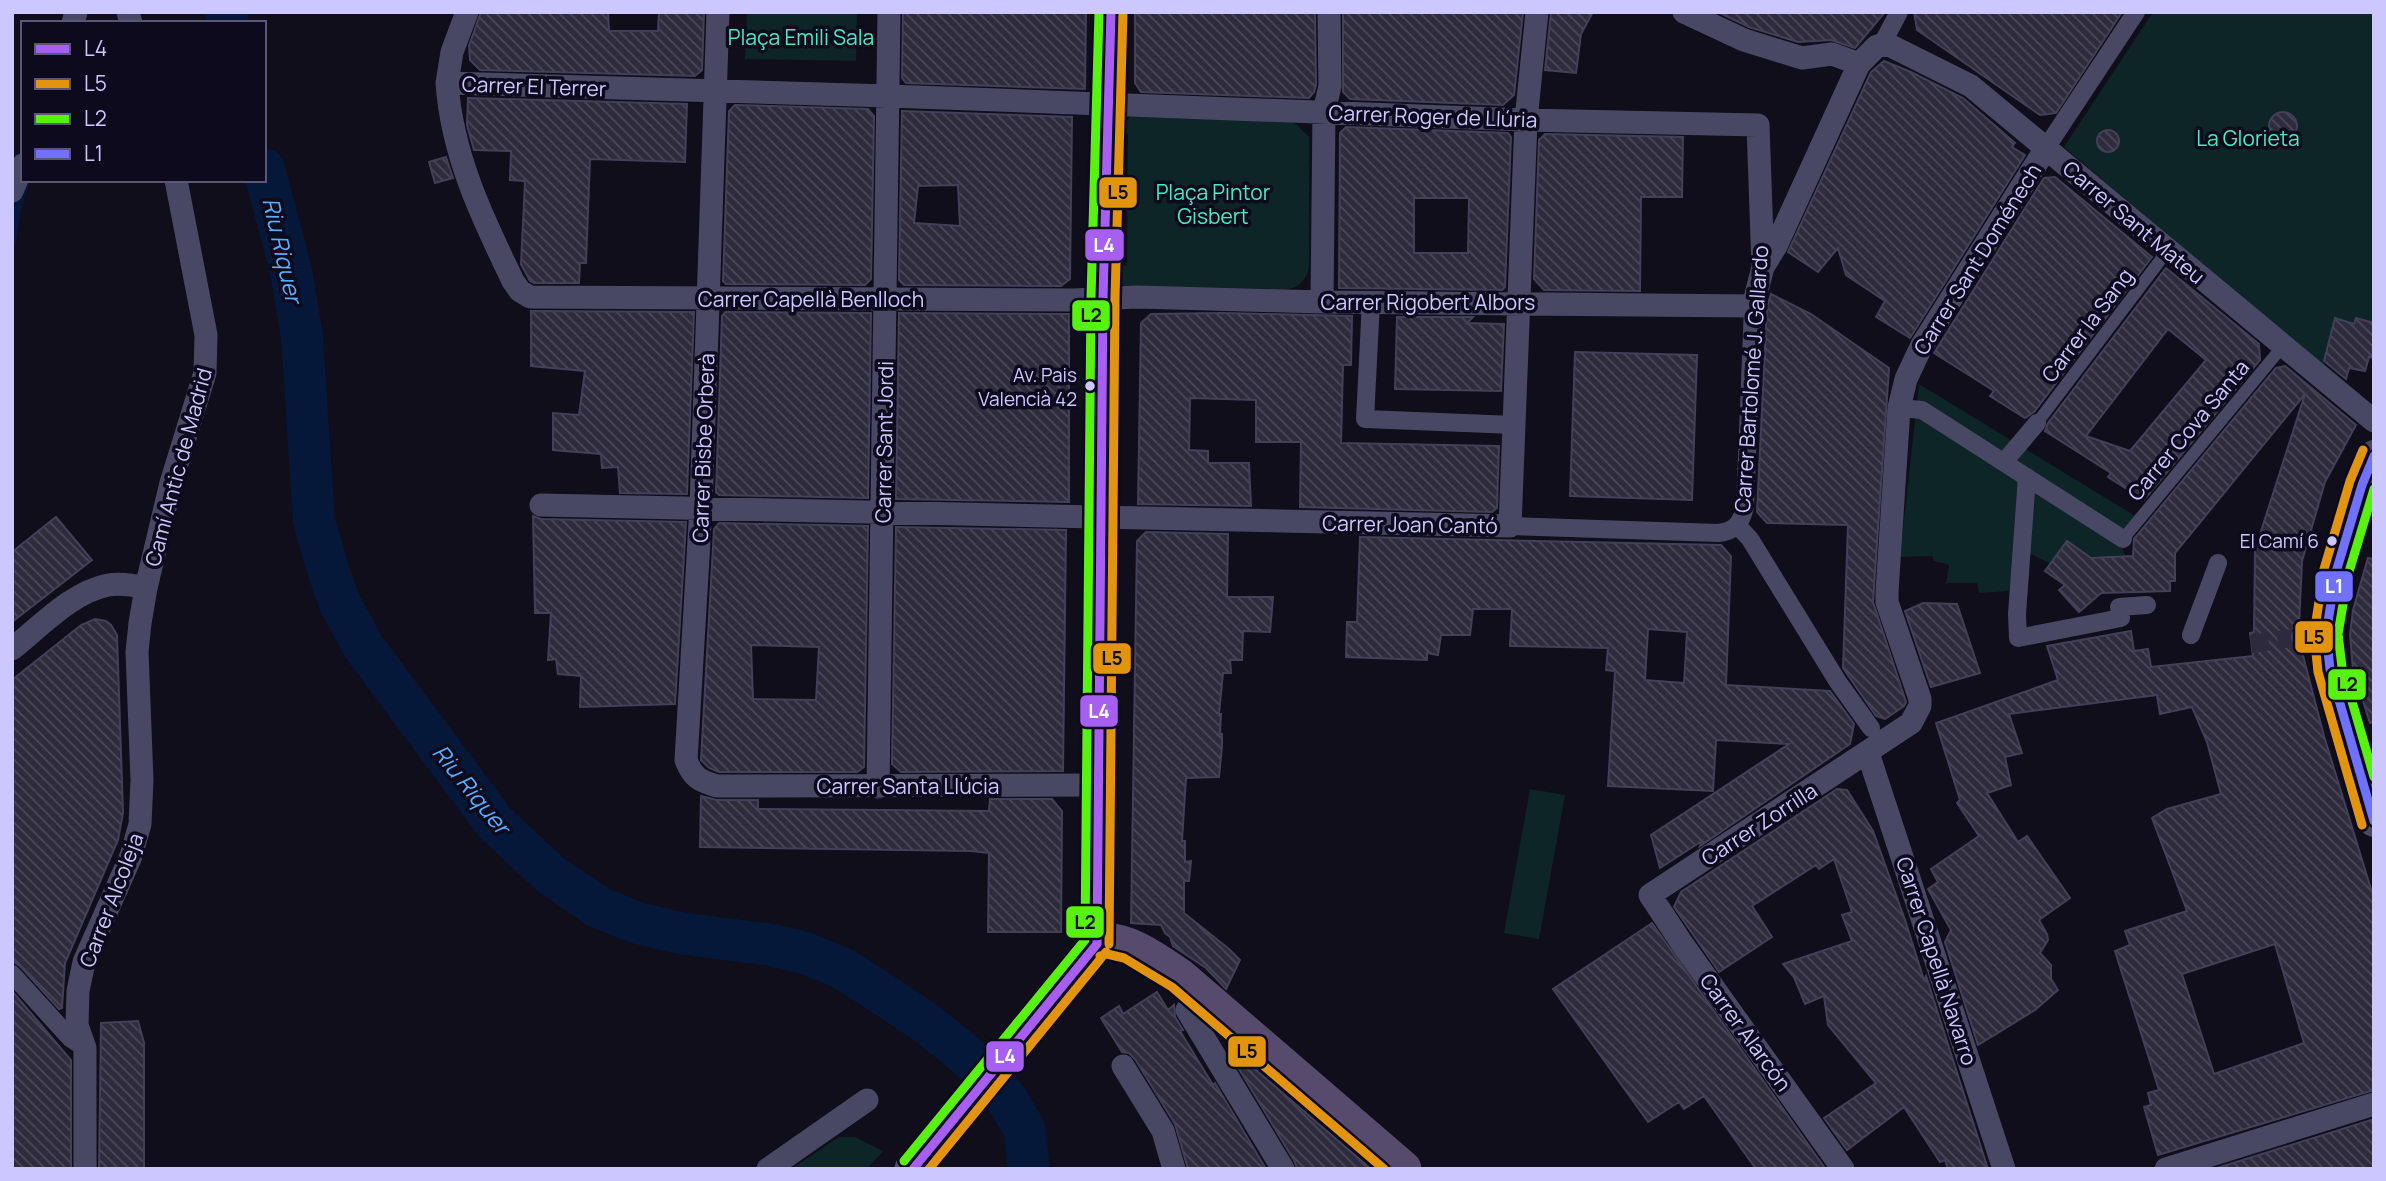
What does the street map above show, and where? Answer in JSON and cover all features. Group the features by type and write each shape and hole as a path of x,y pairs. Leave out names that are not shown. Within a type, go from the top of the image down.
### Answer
{"main road":[{"path":"1111,12 1103,298 1098,899 1113,945 1160,964 1200,993 1403,1169"},
{"path":"913,1169 1113,945"}],"street":[{"path":"447,83 452,52 467,12"},
{"path":"718,12 716,92 889,96 889,12"},
{"path":"1322,302 1324,112 1330,86 1329,12"},
{"path":"1510,526 1526,120 1537,12"},
{"path":"1684,12 1744,40 1802,58 1832,54 1859,64"},
{"path":"1763,267 1776,246 1859,64 1882,44 1899,12"},
{"name":"Carrer Sant Doménech","path":"1868,753 1911,723 1920,706 1920,699 1887,602 1899,408 1906,379 1922,345 2046,148 2136,12"},
{"name":"Carrer Sant Mateu","path":"1882,44 1892,46 1961,79 2374,421"},
{"name":"Carrer El Terrer","path":"520,291 473,194 460,159 452,126 447,83 716,92"},
{"name":"Carrer Bisbe Orberà","path":"716,92 701,507 687,760 691,774 700,782 717,786"},
{"name":"Carrer Roger de Llúria","path":"889,96 1526,120 1758,125"},
{"name":"Carrer Sant Jordi","path":"878,787 889,96"},
{"name":"Carrer Bartolomé J. Gallardo","path":"1718,533 1734,530 1738,526 1745,506 1753,306 1763,267 1758,125"},
{"path":"12,191 21,170"},
{"name":"Camí Antic de Madrid","path":"146,588 171,483 205,373 206,360 206,335 176,182"},
{"name":"Carrer Capellà Benlloch","path":"520,291 530,297 1103,298"},
{"name":"Carrer Rigobert Albors","path":"1103,298 1753,306"},
{"path":"1371,302 1365,419 1514,425"},
{"path":"1899,408 1922,410 2123,539"},
{"path":"2004,462 2037,423"},
{"path":"2374,455 2361,485 2313,636 2330,669 2374,822"},
{"path":"2027,477 2017,614 2018,638 2122,618 2119,607 2147,605"},
{"name":"Carrer Joan Cantó","path":"541,505 1718,533"},
{"path":"1738,526 1750,538 1838,682 1871,728"},
{"path":"2191,635 2218,563"},
{"path":"12,649 66,606 91,591 116,584 146,588"},
{"name":"Carrer Alcoleja","path":"85,1169 85,1048 77,1025 76,1011 84,962 137,839 142,805 137,652 146,588"},
{"name":"Carrer Zorrilla","path":"1650,895 1868,753"},
{"name":"Carrer Capellà Navarro","path":"1868,753 2004,1169"},
{"name":"Carrer Santa Llúcia","path":"717,786 1099,785"},
{"name":"Carrer Alarcón","path":"1650,895 1843,1169"},
{"path":"12,974 70,1038 85,1048"},
{"path":"1200,993 1187,1010 1283,1169"},
{"path":"1123,1066 1163,1131 1174,1169"},
{"path":"768,1169 867,1100"},
{"path":"2166,1169 2374,1104"}],"lane":[{"name":"Carrer la Sang","path":"2037,423 2168,250"},
{"name":"Carrer Cova Santa","path":"2123,539 2283,346"}],"green space":[{"name":"Plaça Emili Sala","path":"747,12 857,12 856,61 745,59"},
{"name":"La Glorieta","path":"2153,12 2374,12 2374,323 2357,318 2354,324 2335,318 2323,366 2064,147"},
{"name":"Plaça Pintor Gisbert","path":"1131,117 1289,121 1297,125 1309,137 1309,267 1301,282 1286,289 1128,288 1121,283 1120,265 1127,266 1128,133 1121,132 1123,123"},
{"path":"1919,384 2135,516 2118,538 2126,557 2091,558 2067,541 2051,564 2016,547 2009,591 1979,593 1977,583 1946,583 1949,565 1934,561 1932,556 1900,557"},
{"path":"1530,789 1565,795 1539,939 1504,933"},
{"path":"839,1137 855,1137 883,1151 867,1169 791,1169"}],"building":[{"path":"481,12 608,12 609,31 658,31 659,12 704,12 702,70 695,76 480,70 470,60 469,46"},
{"path":"903,12 1086,12 1085,89 906,83 902,78"},
{"path":"1135,12 1315,12 1314,92 1309,98 1141,92 1135,83"},
{"path":"1343,12 1523,12 1514,95 1503,105 1350,99 1343,92"},
{"path":"1551,12 1593,12 1581,34 1576,73 1545,70"},
{"path":"1718,12 1885,12 1855,48 1831,40 1798,42 1749,27"},
{"path":"1914,12 2122,12 2056,113 2040,115 1917,30"},
{"path":"1884,61 1963,98 2015,143 2012,147 2025,155 1910,338 1876,317 1885,301 1846,275 1838,248 1818,272 1788,252 1871,72"},
{"path":"468,98 687,104 685,162 590,159 586,263 580,263 579,283 534,283 530,281 521,264 525,181 510,180 511,151 474,150 467,125"},
{"path":"735,105 868,109 874,116 871,279 865,285 726,284 723,281 729,111"},
{"path":"902,111 1072,117 1070,279 1061,286 904,285 899,280","holes":["958,185 960,226 914,223 918,186"]},
{"path":"2283,112 2293,116 2297,126 2293,136 2283,140 2273,136 2269,126 2273,116"},
{"path":"1346,127 1508,133 1511,137 1505,287 1502,290 1339,288 1340,133","holes":["1414,198 1469,198 1468,253 1414,253"]},
{"path":"2108,130 2116,133 2119,141 2116,149 2108,152 2100,149 2097,141 2100,133"},
{"path":"1545,134 1683,137 1682,197 1641,197 1640,291 1544,290 1534,279 1539,140"},
{"path":"446,157 453,178 435,183 429,162"},
{"path":"2055,177 2152,257 2034,412 2025,418 1990,396 1994,391 1934,353 2044,178"},
{"path":"2166,268 2259,344 2260,360 2144,500 2108,477 2111,473 2045,431 2048,423","holes":["2168,329 2206,360 2130,451 2086,436"]},
{"path":"1771,294 1811,314 1889,368 1873,602 1906,702 1885,719 1876,716 1843,668 1848,525 1767,523 1757,512 1767,307"},
{"path":"531,311 694,312 687,494 620,493 618,467 602,468 601,454 553,450 553,413 579,415 585,371 531,366"},
{"path":"725,312 871,313 868,498 719,495 716,492 722,316"},
{"path":"899,313 1069,314 1069,502 896,499"},
{"path":"1151,314 1352,316 1351,365 1343,365 1341,443 1499,446 1497,508 1492,512 1300,507 1301,442 1256,442 1256,400 1190,398 1189,450 1208,451 1208,463 1249,463 1251,506 1138,504 1141,323"},
{"path":"1397,317 1473,317 1467,323 1504,324 1501,391 1395,389"},
{"path":"2335,318 2354,324 2356,318 2374,323 2374,358 2369,357 2365,371 2349,368 2346,379 2324,361"},
{"path":"1575,352 1697,355 1692,500 1570,496"},
{"path":"2285,366 2356,425 2325,482 2302,561 2299,626 2293,628 2289,638 2291,644 2301,648 2324,736 2374,899 2374,1090 2158,1155 2144,1107 2151,1105 2148,1093 2159,1090 2115,951 2130,945 2125,931 2187,911 2152,818 2167,809 2221,794 2207,742 2192,707 2160,714 2157,695 2009,714 2022,753 2005,757 2011,785 1987,793 2018,842 2027,836 2070,898 2039,920 2048,940 2040,953 2051,965 2051,979 2058,990 2035,1010 1978,1045 1945,942 1951,930 1928,889 1938,882 1931,869 1979,836 1957,803 1960,800 1936,723 2058,680 2047,646 2131,631 2134,651 2148,649 2151,667 2253,656 2250,633 2254,632 2255,550 2305,394 2175,553 2175,581 2170,581 2170,591 2101,593 2079,612 2059,590 2065,585 2045,571 2067,541 2091,558 2133,556 2134,539 2276,368","holes":["2275,944 2304,1043 2214,1074 2182,974"]},
{"path":"533,516 541,519 686,522 675,704 580,707 581,676 558,674 556,659 548,660 551,613 535,613"},
{"path":"56,517 92,560 12,622 12,552"},
{"path":"719,523 868,526 864,767 857,772 719,772 709,768 701,760 714,529","holes":["751,645 819,647 816,700 753,699"]},
{"path":"896,527 1066,530 1063,771 901,772 892,764"},
{"path":"1146,532 1228,534 1227,597 1273,597 1270,632 1243,631 1242,660 1230,660 1231,673 1223,673 1219,714 1222,746 1219,777 1186,778 1182,841 1185,841 1185,862 1191,861 1189,881 1184,881 1184,913 1240,960 1226,989 1206,968 1173,946 1161,925 1131,923 1137,541"},
{"path":"1360,537 1721,545 1731,556 1726,685 1830,691 1854,724 1850,744 1700,846 1702,841 1660,868 1651,835 1789,744 1716,740 1713,791 1608,786 1615,671 1606,670 1608,648 1510,646 1512,609 1473,609 1470,635 1441,635 1438,655 1427,653 1427,660 1346,657 1347,622 1357,622","holes":["1648,629 1687,632 1684,683 1645,680"]},
{"path":"2368,558 2374,559 2374,722 2370,723 2353,670 2350,635 2353,610"},
{"path":"1923,603 1957,604 1980,673 1931,687 1905,611"},
{"path":"95,619 106,621 117,635 123,813 118,840 65,963 62,1008 59,1009 20,966 12,961 12,680 81,625"},
{"path":"1837,789 1847,790 1873,831 1924,980 1926,976 1988,1169 1948,1169 1945,1160 1940,1162 1904,1107 1847,1150 1824,1118 1876,1083 1828,1025 1824,996 1805,1004 1794,977 1783,964 1852,941 1842,915 1852,912 1834,859 1819,869 1816,865 1752,906 1772,937 1719,972 1674,907 1681,892"},
{"path":"701,796 717,800 758,800 758,809 989,811 990,799 1052,799 1062,811 1061,932 988,932 989,853 700,847"},
{"path":"1652,923 1824,1167 1756,1169 1704,1096 1684,1109 1679,1102 1648,1122 1553,989"},
{"path":"12,991 71,1060 71,1169 12,1169"},
{"path":"1157,992 1168,1010 1174,1005 1175,1017 1183,1030 1180,1031 1213,1085 1215,1083 1266,1169 1188,1169 1175,1124 1135,1059 1129,1053 1122,1052 1101,1018 1119,1006 1123,1014"},
{"path":"138,1021 144,1043 144,1169 99,1169 101,1023"},
{"path":"1242,1058 1371,1169 1297,1169 1236,1064"},
{"path":"2374,1119 2374,1169 2217,1168"}],"waterway":[{"name":"Riu Riquer","path":"225,12 227,21"},
{"name":"Riu Riquer","path":"266,177 291,271 302,337 314,521 330,576 340,603 363,646 495,823 551,875 600,908 638,923 680,933 772,945 805,953 842,968 875,989 955,1046 979,1067 1006,1098 1024,1128 1029,1169"},
{"path":"12,245 24,188"}],"tunnel":[{"path":"2251,644 2300,637"}],"transit line":[{"name":"L2","path":"904,1161 1085,940 1091,298 1099,12"},
{"name":"L4","path":"1097,944 1103,298 1111,12"},
{"name":"L5","path":"1109,944 1115,298 1123,12"},
{"name":"L5","path":"2362,825 2318,672 2314,634 2324,569 2350,481 2363,450"},
{"name":"L1","path":"2374,456 2362,485 2336,572 2326,634 2330,669 2374,821"},
{"name":"L2","path":"2374,489 2348,575 2338,634 2342,667 2374,777"},
{"name":"L4","path":"913,1169 1097,944"},
{"name":"L5","path":"929,1169 1106,952"},
{"name":"L5","path":"1100,956 1107,954 1124,958 1172,987 1384,1169"}],"place":[{"name":"Av. Pais Valencià 42","path":"1090,386"},
{"name":"El Camí 6","path":"2332,541"}]}
